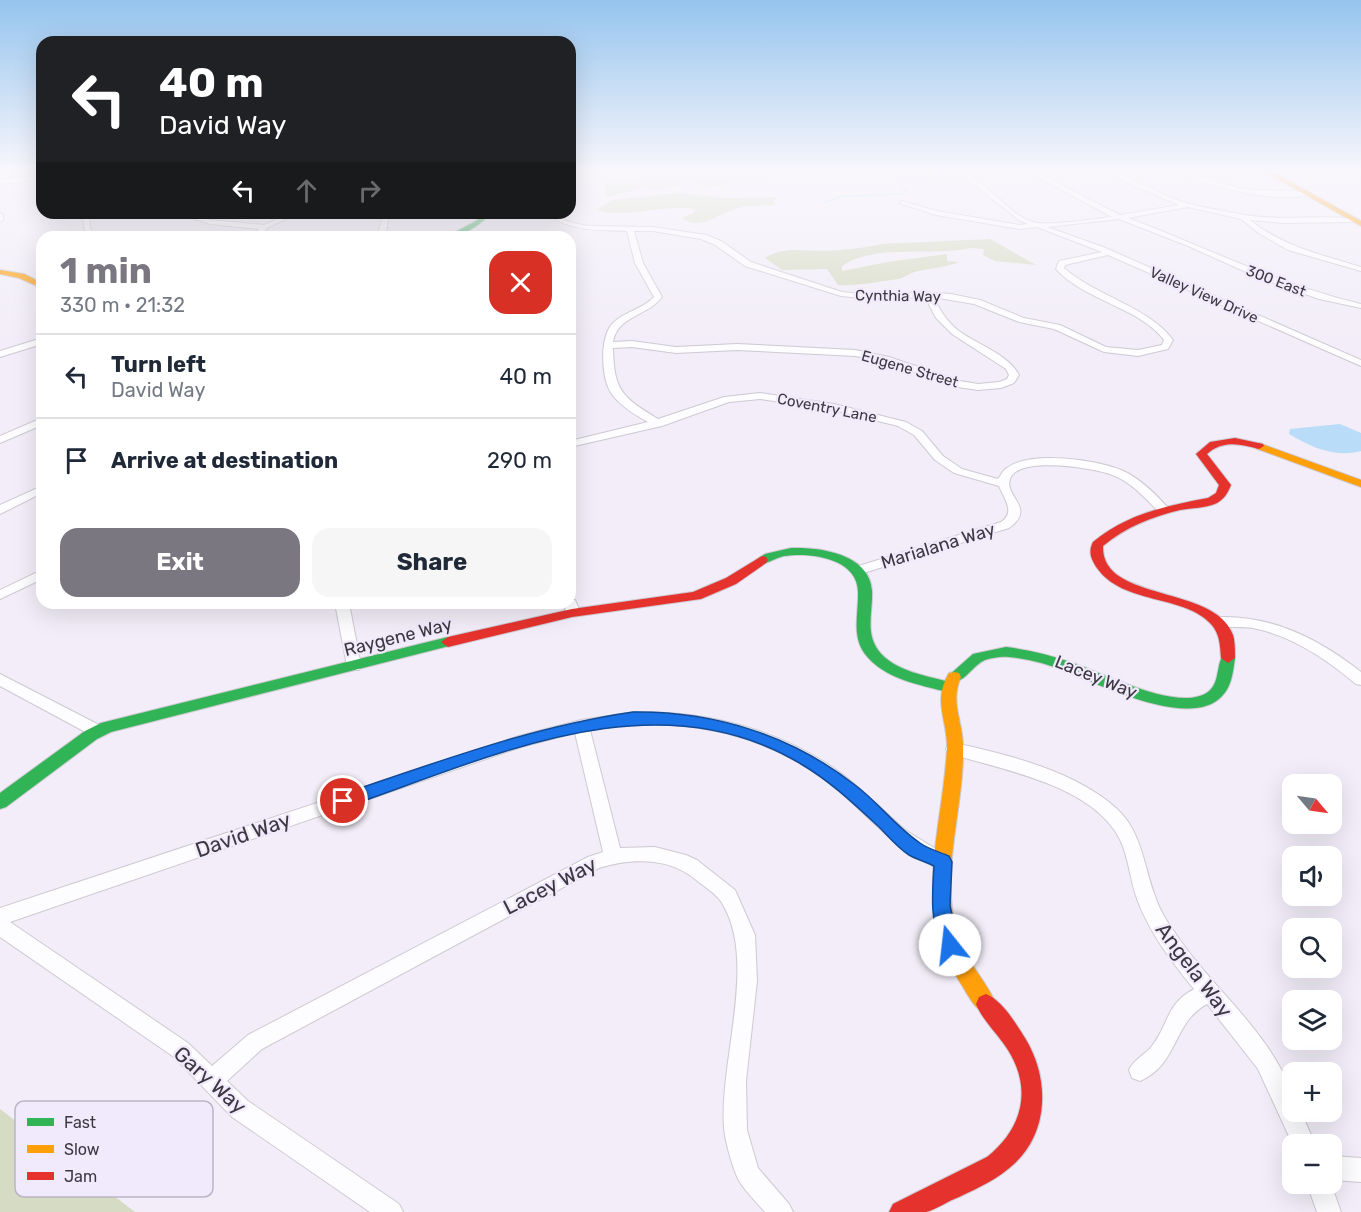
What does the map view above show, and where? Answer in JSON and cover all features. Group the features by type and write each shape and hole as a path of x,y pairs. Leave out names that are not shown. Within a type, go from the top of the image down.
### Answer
{"street":[{"name":"Cynthia Way","path":"614,229 658,229 707,238 721,244 748,264 841,294 877,297 928,295 977,302 1022,320 1062,329 1104,349 1138,353 1165,347 1168,338 1161,330 1085,288 1060,269 1062,263 1069,260 1109,253"},
{"name":"Valley View Drive","path":"1044,229 1109,253 1361,363"},
{"name":"300 East","path":"1149,229 1191,244 1285,285 1361,306"},
{"path":"1255,229 1286,246 1361,269"},
{"path":"630,230 637,256 648,280 657,290 658,297 652,304 618,323 610,334 608,345 614,390 626,402 658,424"},
{"path":"0,272 21,276 36,283"},
{"name":"Eugene Street","path":"608,345 632,344 676,350 727,347 847,352 886,359 964,385 994,387 1011,381 1014,375 1010,367 955,332 939,316 928,295"},
{"path":"0,354 36,343"},
{"name":"Coventry Lane","path":"576,443 658,424 736,397 760,396 828,406 907,426 922,436 939,458 958,471 1004,484"},
{"path":"0,440 36,424"},
{"path":"1361,484 1266,447 1245,442 1221,442 1206,446 1201,454 1225,485 1222,495 1211,501 1143,513 1116,528 1097,545 1097,559 1105,570 1122,583 1195,609 1219,622 1247,622 1298,639 1338,661 1361,680"},
{"path":"1004,484 1007,473 1020,466 1085,463 1125,477 1162,508"},
{"name":"Marialana Way","path":"857,571 1005,525 1012,520 1015,509 1004,484"},
{"path":"0,510 36,492"},
{"name":"Raygene Way","path":"576,608 677,600 710,592 735,581 761,559 782,551 797,550 824,554 839,559 857,571"},
{"path":"857,571 867,585 864,635 872,652 897,670 948,687 945,704 954,736 954,749 940,906 950,945 964,975 1023,1055 1031,1080 1032,1107 1024,1134 1007,1157 900,1212"},
{"path":"0,596 36,577"},
{"path":"343,609 354,666"},
{"name":"Raygene Way","path":"0,802 97,731 567,609"},
{"name":"Lacey Way","path":"948,687 959,670 974,660 994,654 1015,652 1062,661 1158,701 1182,704 1203,701 1216,694 1224,678 1229,642 1219,622"},
{"path":"0,679 97,731"},
{"name":"David Way","path":"0,917 519,742 581,726 633,718 673,718 710,723 760,738 794,752 821,768 850,790 914,849 943,862"},
{"path":"581,726 613,856"},
{"name":"Angela Way","path":"954,749 997,759 1068,786 1094,800 1112,815 1130,839 1144,894 1156,921 1174,949 1245,1034 1268,1067 1299,1134"},
{"name":"Lacey Way","path":"212,1080 255,1042 575,871 613,856 644,854 685,862 723,888 739,910 748,952 732,1110 735,1143 749,1177 780,1212"},
{"name":"Gary Way","path":"0,926 181,1050 240,1109 391,1212"},
{"path":"1140,1070 1155,1061 1165,1048 1184,1007 1208,992"},
{"path":"1342,1169 1361,1170"},
{"path":"1323,1194 1329,1212"}],"green space":[{"path":"990,239 1036,265 995,261 983,255 984,249 887,253 856,259 842,266 842,271 947,254 947,261 960,262 916,272 898,279 838,285 827,269 782,270 765,258 786,251 825,251 882,244"},
{"path":"0,1109 15,1120 15,1197 115,1197 135,1212 0,1212"}],"water":[{"path":"1340,424 1361,433 1361,451 1341,453 1323,450 1289,434 1290,429"}],"traffic: fast":[{"path":"461,231 466,229"},
{"path":"762,560 791,552 820,554 844,560 857,569 864,580 864,635 870,650 885,665 895,670 917,679 948,687"},
{"path":"0,802 91,735 107,727 448,642"},
{"path":"954,677 978,657 1006,652 1037,656 1138,694 1169,702 1197,702 1210,698 1220,689 1228,658"}],"traffic: slow":[{"path":"0,272 21,276 36,283"},
{"path":"1259,446 1361,484"},
{"path":"954,677 948,695 955,747 943,850 942,908 949,938 963,969 986,1004"}],"traffic: jam":[{"path":"1228,658 1226,635 1214,619 1196,608 1127,586 1108,575 1097,559 1097,545 1123,526 1150,514 1211,501 1221,495 1225,485 1201,454 1207,448 1228,441 1259,446"},
{"path":"448,642 572,613 696,596 731,581 762,560"},
{"path":"901,1212 995,1165 1007,1155 1025,1130 1032,1101 1029,1071 1015,1042 986,1004"}],"route":[{"path":"343,801 519,742 581,726 649,717 695,720 727,727 778,745 807,759 850,790 914,849 943,862 940,906 950,945"}]}
